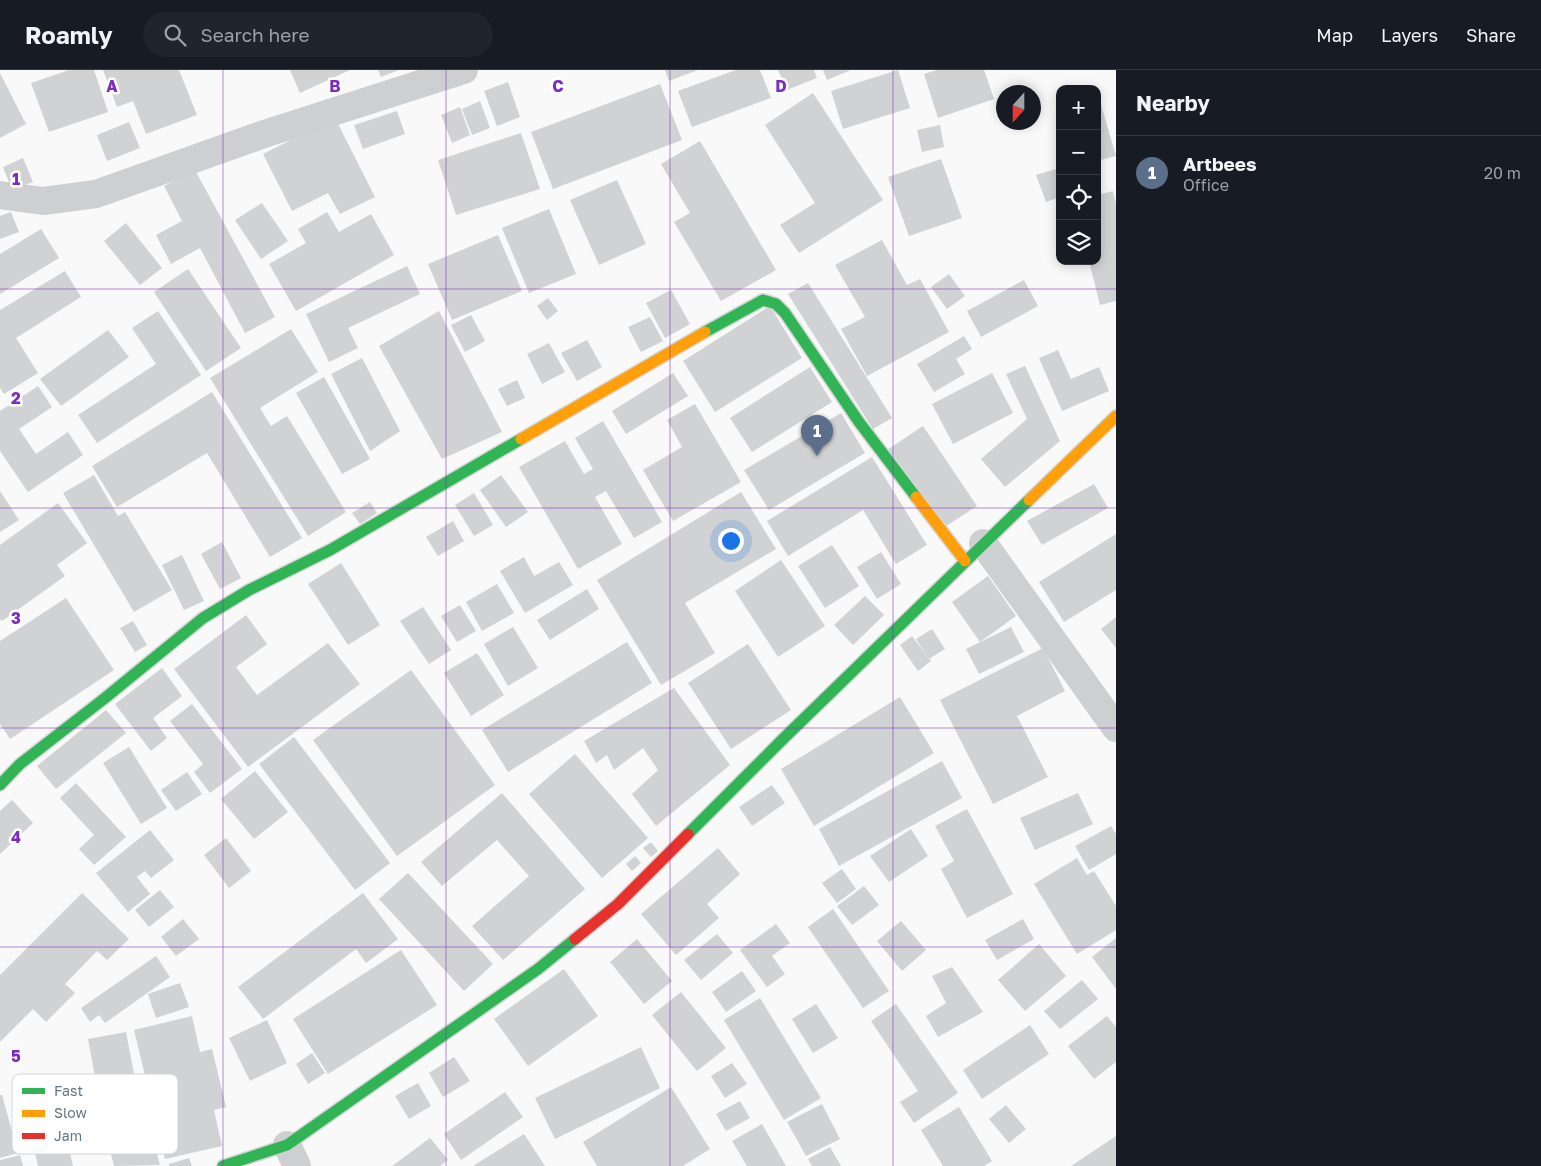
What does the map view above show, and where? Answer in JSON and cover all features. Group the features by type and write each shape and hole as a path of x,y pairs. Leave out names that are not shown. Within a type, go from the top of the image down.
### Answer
{"street":[{"path":"0,195 43,201 96,194 264,134 464,70"},
{"path":"0,785 20,764 204,618 249,590 330,550 763,300 776,304 785,313 859,422 974,552 1116,728"},
{"path":"223,1166 292,1155 538,969 618,904 783,738 1116,416"}],"building":[{"path":"69,70 94,70 108,112 49,132 31,83"},
{"path":"103,70 179,70 197,115 146,134 133,101 117,107"},
{"path":"290,70 350,70 300,93"},
{"path":"378,70 399,70 381,77"},
{"path":"665,70 698,70 669,81"},
{"path":"736,70 760,70 771,98 692,127 678,91"},
{"path":"778,70 814,70 817,78 787,90"},
{"path":"823,70 851,70 827,80"},
{"path":"898,70 910,108 843,129 831,91"},
{"path":"937,70 984,70 994,99 938,118 924,74"},
{"path":"0,73 26,124 0,138"},
{"path":"508,82 520,117 497,126 484,91"},
{"path":"660,84 682,140 553,189 531,132"},
{"path":"813,93 883,200 799,253 780,225 815,203 765,125"},
{"path":"480,101 490,128 472,135 462,109"},
{"path":"1101,105 1116,156 1101,160"},
{"path":"460,107 470,135 452,143 441,115"},
{"path":"397,111 405,134 363,149 354,125"},
{"path":"335,118 375,197 340,214 328,193 292,211 263,154"},
{"path":"129,122 140,148 107,161 97,135"},
{"path":"940,125 944,147 922,152 917,130"},
{"path":"521,133 540,189 456,215 438,160"},
{"path":"700,141 776,270 721,301 674,222 690,213 661,164"},
{"path":"23,158 33,182 12,190 3,167"},
{"path":"941,159 962,218 909,236 888,177"},
{"path":"1056,169 1056,198 1046,202 1036,175"},
{"path":"195,170 275,317 245,333 200,248 171,264 156,235 182,221 164,186"},
{"path":"617,180 646,244 599,265 570,200"},
{"path":"1113,191 1116,204 1116,301 1100,305 1090,265 1101,265 1101,194"},
{"path":"262,203 288,241 261,259 235,220"},
{"path":"549,209 576,274 529,293 502,228"},
{"path":"11,212 19,232 0,239 0,216"},
{"path":"327,212 339,232 371,214 394,255 296,311 269,264 306,243 298,229"},
{"path":"126,223 162,268 140,285 104,241"},
{"path":"41,229 59,258 0,294 0,254"},
{"path":"498,235 522,291 452,320 428,264"},
{"path":"882,240 907,285 920,279 949,332 867,376 841,329 865,317 835,265"},
{"path":"407,266 420,294 348,328 358,348 329,362 306,314"},
{"path":"188,269 241,348 206,371 154,292"},
{"path":"65,271 81,297 16,338 38,373 4,394 0,388 0,310"},
{"path":"949,274 965,296 947,309 931,287"},
{"path":"1024,280 1038,306 981,337 967,311"},
{"path":"808,283 892,418 873,429 788,294"},
{"path":"671,290 690,324 665,338 646,303"},
{"path":"548,298 558,311 547,320 537,306"},
{"path":"770,306 802,358 715,412 683,361"},
{"path":"158,311 201,375 97,443 78,415 156,364 132,328"},
{"path":"439,311 502,432 442,459 379,346"},
{"path":"471,315 485,341 465,352 451,325"},
{"path":"650,317 663,341 641,352 628,327"},
{"path":"291,329 318,372 260,408 271,426 287,416 346,512 308,536 210,378"},
{"path":"108,330 129,357 61,406 40,379"},
{"path":"964,336 972,349 956,359 965,374 934,392 917,364"},
{"path":"587,340 602,367 577,381 561,353"},
{"path":"549,343 565,372 542,384 527,354"},
{"path":"1058,350 1071,379 1099,367 1109,391 1062,411 1039,358"},
{"path":"362,358 400,431 370,451 331,374"},
{"path":"1025,366 1060,441 1005,487 981,459 1027,419 1006,374"},
{"path":"810,367 832,402 752,452 730,418"},
{"path":"673,373 688,396 626,434 612,411"},
{"path":"992,373 1013,413 953,444 932,404"},
{"path":"324,377 370,459 342,474 296,393"},
{"path":"517,380 525,398 507,406 498,389"},
{"path":"38,386 52,407 19,429 36,454 68,432 83,455 28,492 0,451 0,411"},
{"path":"212,392 302,538 270,557 207,453 117,507 92,466"},
{"path":"695,404 741,482 673,521 643,470 682,447 667,420"},
{"path":"841,413 865,453 769,510 744,470"},
{"path":"603,421 662,522 634,538 606,491 595,497 622,544 578,569 519,467 565,441 584,474 593,469 575,438"},
{"path":"923,426 977,506 940,530 887,450"},
{"path":"872,457 927,545 896,564 863,510 788,556 767,521"},
{"path":"94,475 118,516 125,512 172,590 134,612 63,493"},
{"path":"501,475 528,512 506,527 480,490"},
{"path":"1094,484 1108,508 1042,545 1027,521"},
{"path":"0,491 19,520 0,532"},
{"path":"741,492 776,549 685,603 715,653 661,685 597,580"},
{"path":"474,493 493,525 474,536 455,505"},
{"path":"370,502 377,513 360,524 352,513"},
{"path":"58,503 87,543 57,565 65,576 2,621 0,619 0,545"},
{"path":"453,521 464,541 438,556 426,537"},
{"path":"1116,534 1116,590 1064,622 1039,582"},
{"path":"222,542 241,578 220,589 201,554"},
{"path":"832,545 859,586 825,608 798,566"},
{"path":"881,552 901,584 877,599 857,567"},
{"path":"182,555 204,601 184,610 162,565"},
{"path":"524,557 534,576 559,562 573,585 525,613 500,571"},
{"path":"781,560 825,626 778,657 735,591"},
{"path":"341,563 380,625 348,645 308,584"},
{"path":"988,576 1016,616 980,642 952,602"},
{"path":"497,584 514,613 482,631 466,602"},
{"path":"587,589 599,609 550,640 537,620"},
{"path":"865,596 884,615 853,645 834,625"},
{"path":"66,598 114,670 10,739 0,724 0,641"},
{"path":"460,605 476,631 457,642 441,616"},
{"path":"423,607 451,650 429,664 400,621"},
{"path":"246,615 267,644 236,667 257,695 328,643 360,684 248,767 174,669"},
{"path":"1116,617 1116,648 1101,629"},
{"path":"133,621 147,645 135,652 120,628"},
{"path":"513,627 538,668 508,686 484,644"},
{"path":"1011,627 1024,652 979,674 966,649"},
{"path":"932,629 945,649 929,659 916,639"},
{"path":"912,636 931,661 918,671 900,645"},
{"path":"627,642 652,683 508,772 482,730"},
{"path":"748,644 791,710 731,749 688,683"},
{"path":"1043,648 1065,691 1017,716 1048,777 993,804 940,700"},
{"path":"477,653 504,695 471,716 444,673"},
{"path":"162,668 182,696 153,718 167,738 151,751 115,704"},
{"path":"411,670 495,785 397,856 313,740"},
{"path":"674,688 730,765 656,826 632,794 658,770 643,748 614,770 607,755 596,763 584,741"},
{"path":"900,697 934,753 814,826 781,769"},
{"path":"192,704 242,769 210,793 194,772 203,764 170,721"},
{"path":"106,710 126,733 56,789 37,766"},
{"path":"294,737 390,863 355,890 259,764"},
{"path":"129,747 167,808 141,824 103,763"},
{"path":"575,754 648,838 602,878 529,794"},
{"path":"942,761 962,798 839,866 819,829"},
{"path":"255,771 288,812 254,839 221,799"},
{"path":"187,772 202,794 176,811 161,790"},
{"path":"76,783 126,837 94,865 79,849 94,835 60,798"},
{"path":"772,785 785,803 752,826 739,807"},
{"path":"502,793 585,889 503,960 472,926 529,876 497,840 442,886 421,862"},
{"path":"1078,793 1093,824 1035,850 1020,818"},
{"path":"12,800 33,823 0,854 0,811"},
{"path":"967,809 1013,894 967,918 941,869 954,861 935,826"},
{"path":"1111,826 1116,834 1116,854 1089,870 1075,846"},
{"path":"911,829 928,856 889,882 870,856"},
{"path":"150,830 174,860 151,878 145,871 137,877 150,894 128,912 96,873"},
{"path":"226,838 251,871 229,888 204,855"},
{"path":"651,842 658,851 651,857 643,848"},
{"path":"718,848 740,874 707,904 719,918 676,955 641,914"},
{"path":"635,856 641,863 632,871 626,864"},
{"path":"1077,858 1087,875 1094,871 1116,906 1116,930 1077,954 1034,884"},
{"path":"842,869 856,889 837,903 822,883"},
{"path":"408,873 493,964 464,991 379,899"},
{"path":"864,886 879,905 852,925 837,906"},
{"path":"160,890 174,907 149,927 135,910"},
{"path":"82,893 129,939 107,960 97,951 65,984 75,993 46,1022 33,1009 0,1042 0,975"},
{"path":"363,893 398,939 366,963 356,949 263,1019 238,987"},
{"path":"833,909 889,991 863,1008 808,927"},
{"path":"183,919 199,939 176,956 161,937"},
{"path":"1023,919 1034,939 997,960 985,940"},
{"path":"901,921 926,950 902,971 877,941"},
{"path":"776,924 790,943 772,956 785,974 767,987 740,950"},
{"path":"717,934 733,953 701,980 684,960"},
{"path":"1116,938 1116,989 1092,957"},
{"path":"637,939 672,981 644,1004 610,962"},
{"path":"1039,944 1066,976 1025,1011 998,980"},
{"path":"401,950 437,1005 328,1074 293,1019"},
{"path":"156,956 170,977 105,1023 99,1015 90,1022 81,1008"},
{"path":"952,967 983,1012 938,1037 926,1016 946,1003 932,976"},
{"path":"564,969 598,1016 528,1066 494,1019"},
{"path":"742,971 756,991 726,1012 712,992"},
{"path":"1082,980 1098,999 1060,1029 1044,1011"},
{"path":"180,983 189,1007 156,1018 148,994"},
{"path":"681,992 726,1048 697,1071 652,1015"},
{"path":"760,998 821,1098 784,1120 724,1020"},
{"path":"816,1004 838,1038 813,1053 792,1019"},
{"path":"896,1004 958,1093 914,1123 900,1102 918,1091 871,1021"},
{"path":"192,1016 200,1052 212,1049 226,1107 214,1110 222,1146 165,1159 164,1154 178,1154 178,1074 145,1074 134,1030"},
{"path":"1107,1016 1116,1027 1116,1062 1094,1079 1068,1046"},
{"path":"267,1020 287,1063 250,1081 229,1038"},
{"path":"1030,1025 1049,1054 982,1099 963,1070"},
{"path":"126,1032 134,1074 95,1074 88,1039"},
{"path":"641,1047 660,1088 555,1139 535,1098"},
{"path":"312,1053 325,1073 308,1084 296,1064"},
{"path":"454,1057 470,1081 443,1097 429,1073"},
{"path":"732,1063 747,1084 725,1098 711,1076"},
{"path":"418,1083 431,1106 409,1119 395,1096"},
{"path":"671,1087 710,1149 683,1166 597,1166 583,1142"},
{"path":"505,1092 523,1117 461,1160 444,1134"},
{"path":"0,1095 2,1095 12,1131 12,1154 14,1154 0,1158"},
{"path":"740,1101 750,1118 726,1131 716,1114"},
{"path":"822,1104 840,1139 806,1156 787,1122"},
{"path":"1006,1105 1026,1129 1009,1143 989,1119"},
{"path":"959,1107 992,1161 984,1166 943,1166 921,1130"},
{"path":"762,1124 786,1166 747,1166 732,1141"},
{"path":"524,1134 545,1166 473,1166"},
{"path":"1116,1136 1116,1166 1071,1166"},
{"path":"430,1138 448,1160 440,1166 392,1166"},
{"path":"830,1147 841,1166 812,1166 808,1159"},
{"path":"35,1154 70,1154 73,1166 38,1166"},
{"path":"111,1154 157,1154 160,1165 114,1166"},
{"path":"20,1155 23,1166 0,1166 0,1160"},
{"path":"189,1158 192,1166 169,1166 169,1164"}],"traffic: fast":[{"path":"705,332 763,300 776,304 785,313 859,422 916,497"},
{"path":"0,785 20,764 203,618 249,590 330,550 521,439"},
{"path":"688,834 1029,500"},
{"path":"223,1166 287,1145 538,969 575,939"}],"traffic: slow":[{"path":"521,439 705,332"},
{"path":"1029,500 1116,416"},
{"path":"916,497 965,561"}],"traffic: jam":[{"path":"575,939 618,904 688,834"}],"place":[{"name":"Artbees","path":"817,456"}]}
